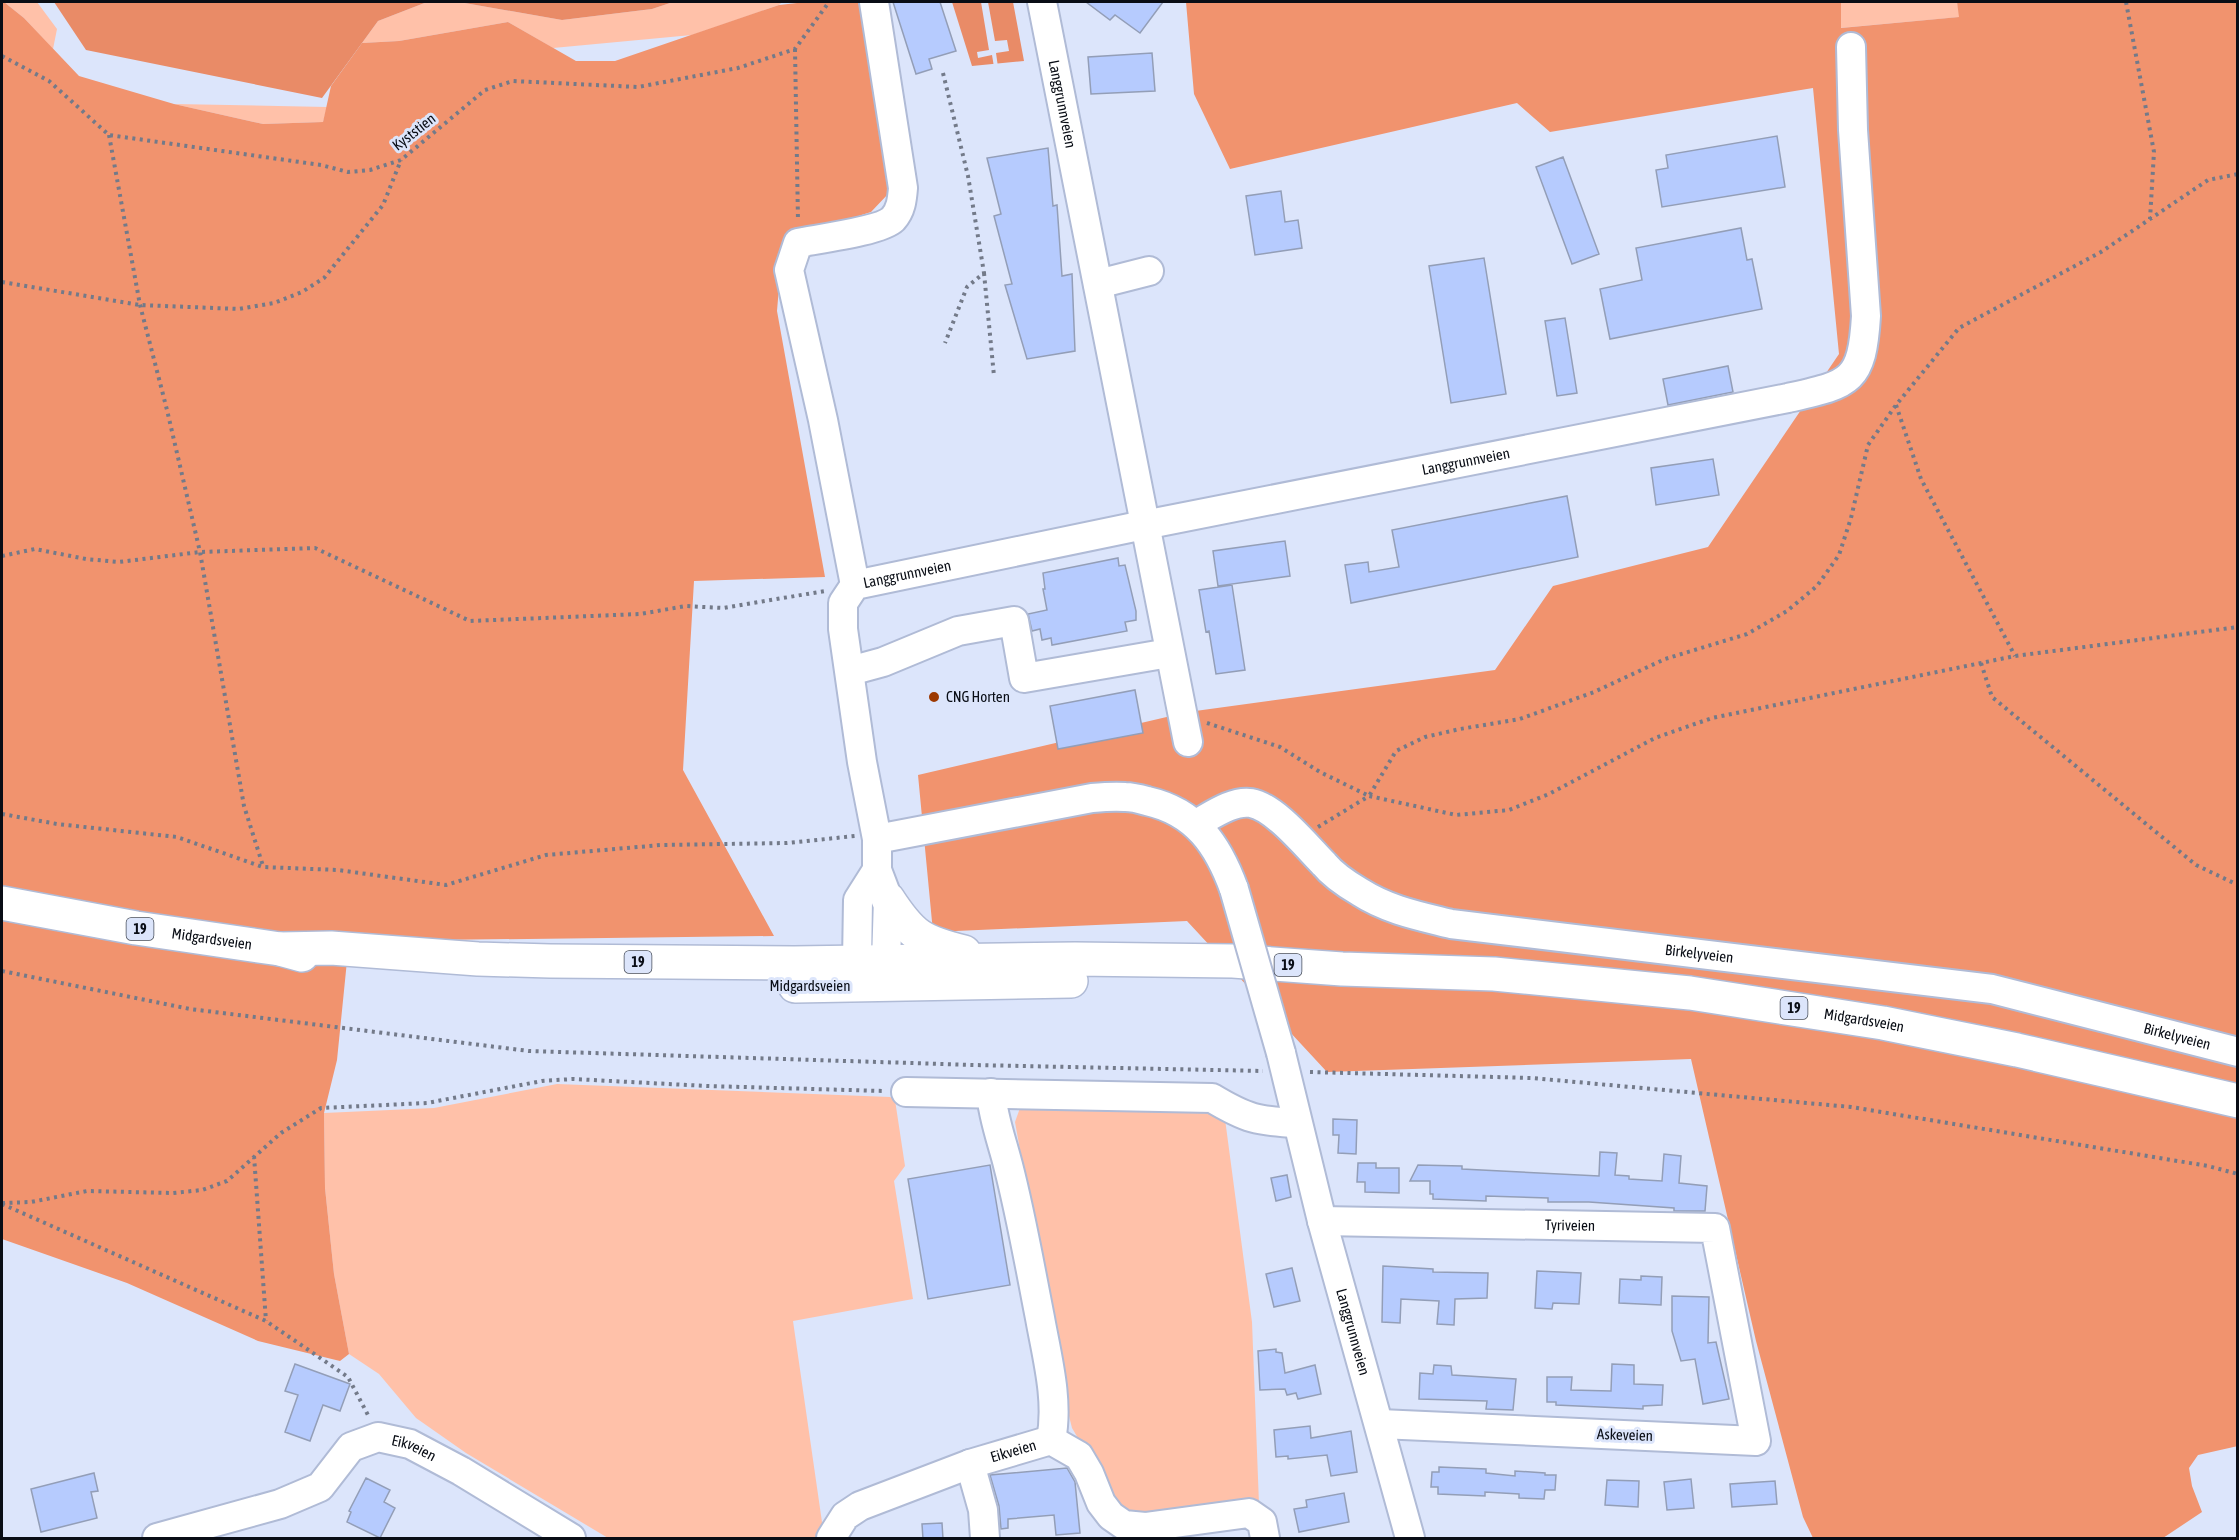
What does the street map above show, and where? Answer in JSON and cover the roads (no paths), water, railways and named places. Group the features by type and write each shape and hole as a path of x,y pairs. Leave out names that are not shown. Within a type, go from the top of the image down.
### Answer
{"highway":[{"name":"19","path":"882,884 902,919 922,939 935,945 995,959"},
{"name":"Midgardsveien","path":"2,903 136,928 280,949 328,962 462,976 556,982 657,986 995,959 1233,961 1342,969 1494,974 1690,993 1883,1023 2028,1053 2238,1101"},
{"name":"Midgardsveien","path":"871,970 1237,978 1342,969"}],"street":[{"path":"855,585 823,420 789,270 798,243 874,228 891,220 901,206 903,188 874,2"},
{"name":"Langgrunnveien","path":"1042,2 1188,742"},
{"name":"Langgrunnveien","path":"871,970 882,884 877,839 862,762 843,629 843,603 855,585 1144,525 1788,398 1838,384 1851,376 1859,364 1864,346 1866,315 1853,130 1851,46"},
{"path":"1098,284 1149,271"},
{"path":"850,671 883,662 958,631 1014,621 1024,678 1169,653"},
{"path":"877,839 1092,798 1127,796 1157,803 1196,824"},
{"name":"Birkelyveien","path":"1196,824 1233,805 1251,803 1271,813 1300,838 1326,867 1360,892 1396,910 1450,924 1992,989 2238,1052"},
{"name":"Langgrunnveien","path":"1196,824 1213,844 1226,867 1234,889 1284,1062 1322,1221 1410,1539"},
{"path":"906,1092 1212,1098 1238,1113 1262,1122 1298,1124"},
{"path":"992,1094 999,1133 1026,1241 1046,1351 1055,1417 1051,1440"},
{"name":"Tyriveien","path":"1322,1221 1715,1228 1735,1328"},
{"name":"Askeveien","path":"1380,1424 1756,1440 1735,1328"},
{"name":"Eikveien","path":"157,1539 280,1504 320,1487 351,1447 378,1437 410,1444 461,1471 572,1539"},
{"name":"Eikveien","path":"831,1539 845,1516 860,1506 970,1464 1051,1440 1078,1456 1089,1473 1101,1503 1111,1516 1124,1525 1144,1527 1249,1513 1262,1522 1265,1539"},
{"path":"970,1464 983,1510 985,1539"}],"place":[{"name":"CNG Horten","path":"934,697"}]}
